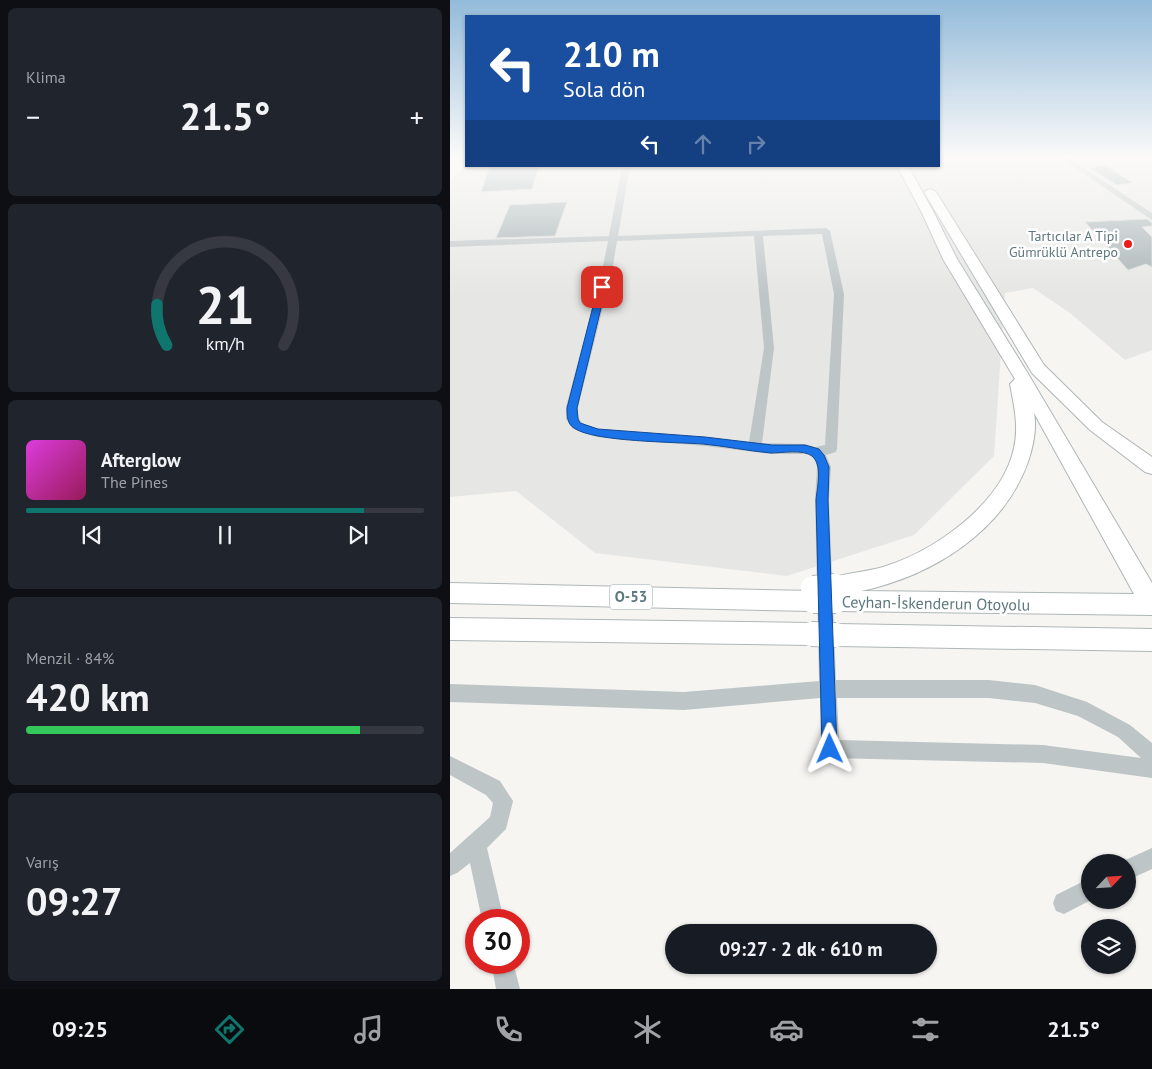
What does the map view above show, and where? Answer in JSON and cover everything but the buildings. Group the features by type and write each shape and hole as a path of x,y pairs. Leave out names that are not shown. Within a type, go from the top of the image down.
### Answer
{"highway":[{"path":"923,203 950,259 990,323 1147,605"},
{"path":"938,203 1038,369 1096,426 1152,467"},
{"path":"973,261 988,296 1152,580"},
{"path":"824,594 887,575 919,562 975,526 993,508 1007,489 1024,448 1026,426 1024,405 1010,365 990,323"},
{"name":"Ceyhan-İskenderun Otoyolu","path":"450,593 824,594 1147,605"},
{"name":"Ceyhan-İskenderun Otoyolu","path":"450,629 1152,640"}],"street":[{"path":"450,244 612,238 758,233 819,230 826,231 839,294 830,449 815,452 805,449 756,447 705,441 597,433 577,426 572,419 572,408 607,271 612,238 619,203"},
{"path":"1131,203 1152,217"},
{"path":"756,447 769,348 758,233"},
{"path":"815,452 821,458 824,467 822,500 830,749 1042,754 1152,769"},
{"path":"450,693 684,701 828,689 989,689 1035,694 1081,708 1124,731 1152,755"},
{"path":"450,765 492,788 503,801 499,822 476,845 450,866"},
{"path":"476,845 491,909"},
{"path":"1136,866 1152,858"},
{"path":"1064,903 1081,894"},
{"path":"505,974 508,989"}],"shaded area":[{"path":"450,203 1152,203 1152,350 1125,360 1070,313 1033,288 1005,293 994,456 914,535 787,576 595,553 516,491 450,497"}],"place":[{"name":"Tartıcılar A Tipi Gümrüklü Antrepo","path":"1128,244"}],"route":[{"path":"602,287 572,408 572,419 577,426 597,433 705,441 772,449 805,449 815,452 821,458 824,467 822,500 830,749"}]}
